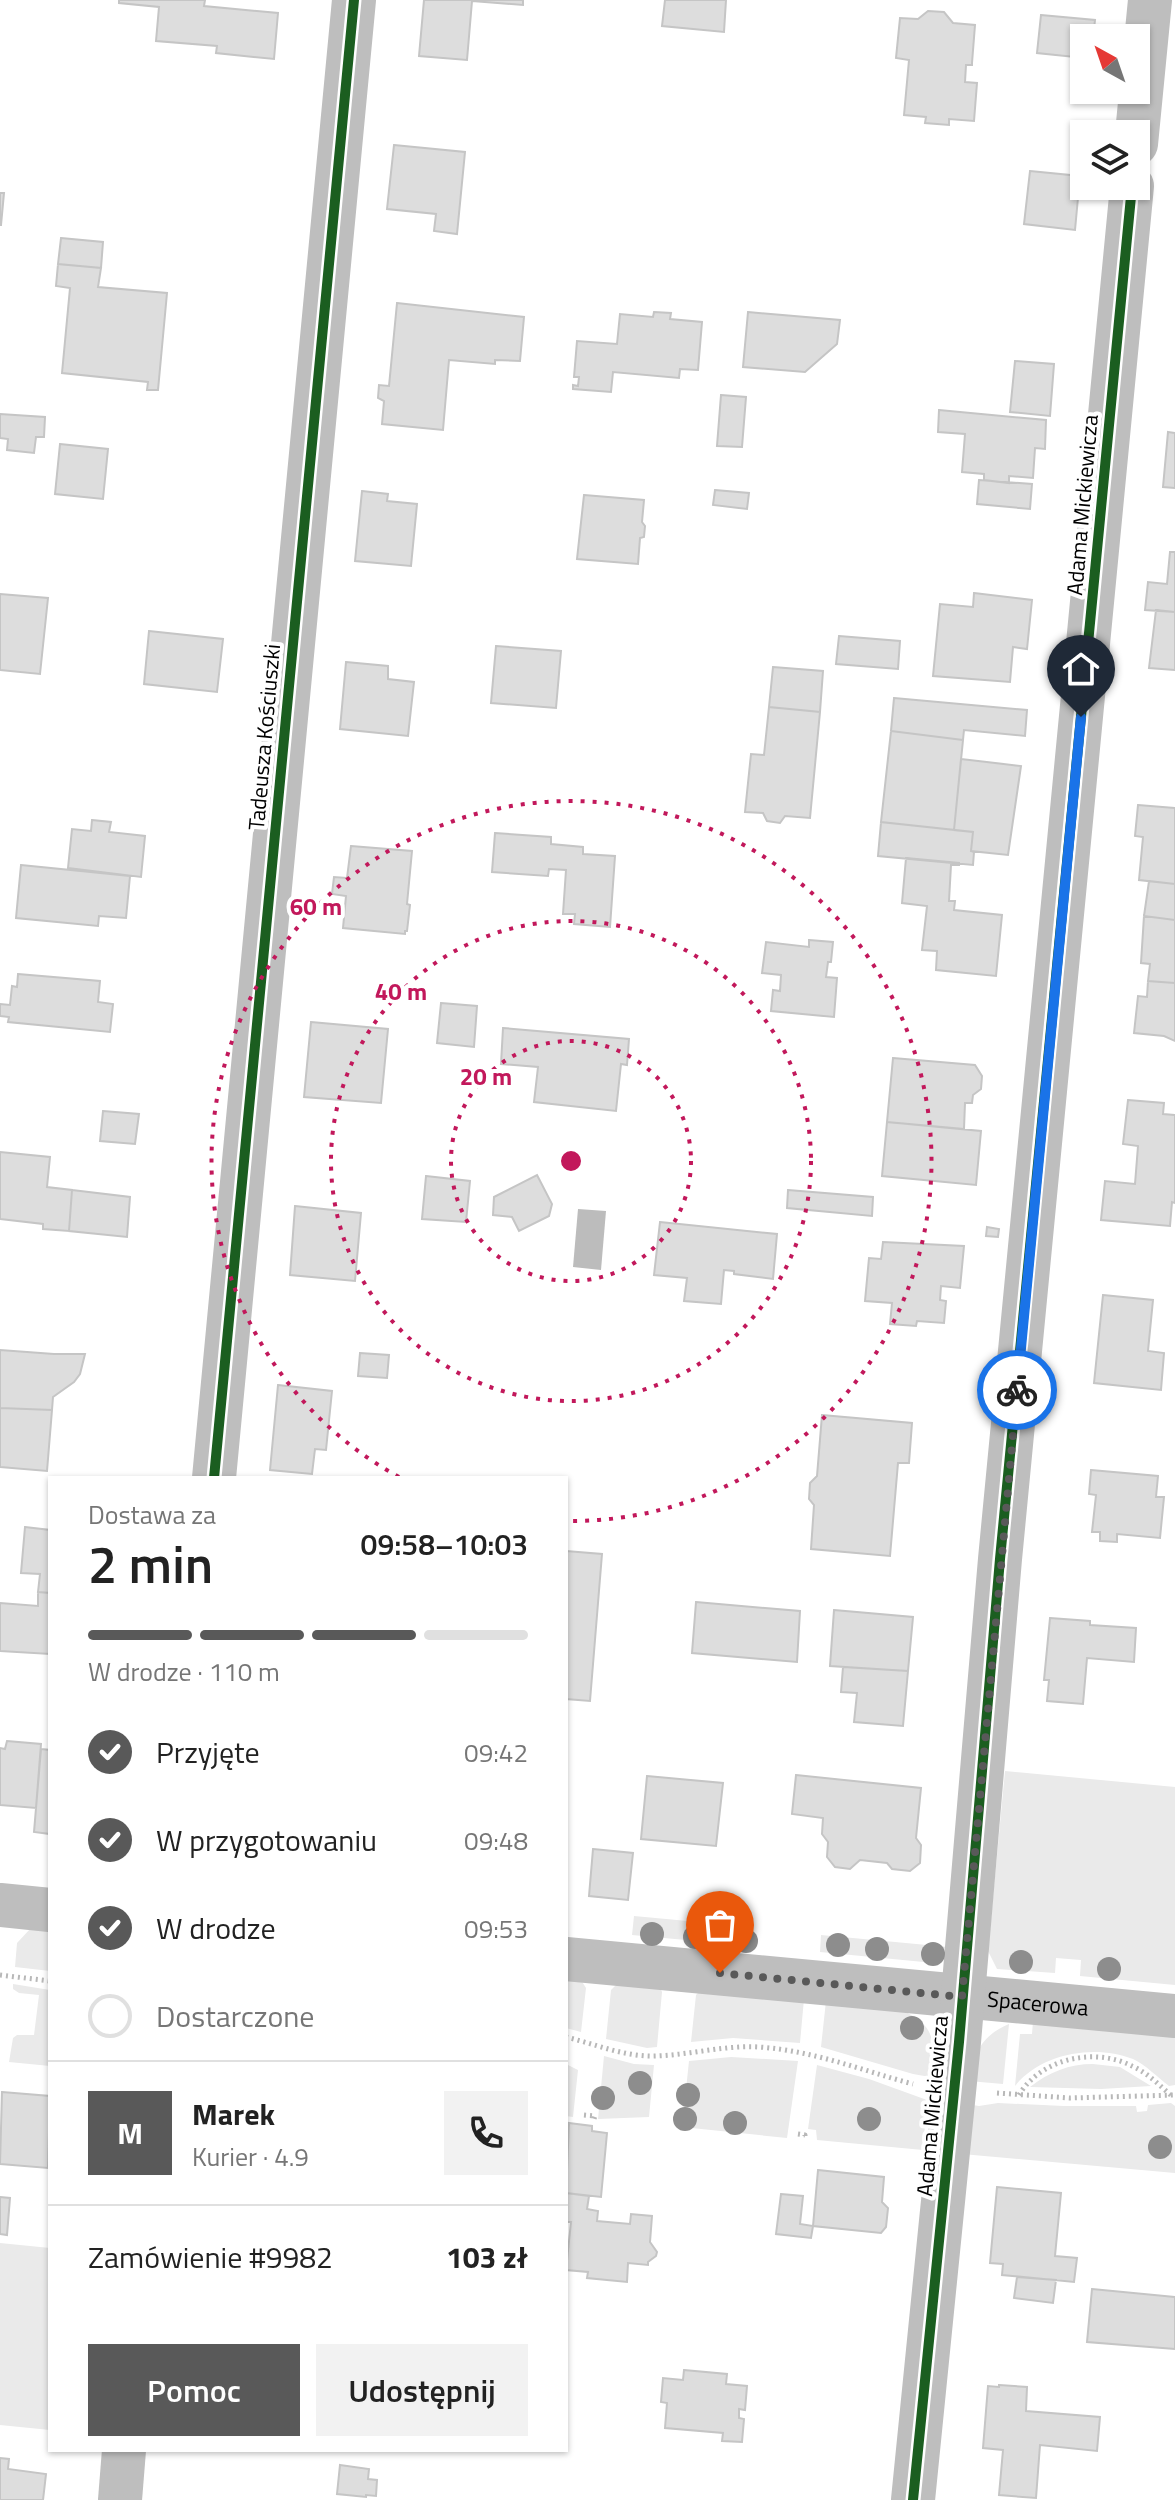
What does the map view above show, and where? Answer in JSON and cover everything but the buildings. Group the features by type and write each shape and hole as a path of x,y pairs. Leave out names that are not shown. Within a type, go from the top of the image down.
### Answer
{"street":[{"name":"Tadeusza Kościuszki","path":"214,1476 354,0"},
{"path":"1138,120 1150,0"},
{"name":"Adama Mickiewicza","path":"913,2500 1131,200"},
{"path":"0,1905 48,1910"},
{"name":"Spacerowa","path":"568,1959 1175,2016"},
{"path":"120,2500 124,2452"}],"path":[{"path":"0,1975 48,1981"},
{"path":"568,2038 626,2053 655,2056 729,2047 792,2051 854,2065 921,2086"},
{"path":"1019,2095 1026,2082 1039,2072 1064,2061 1098,2057 1130,2064 1174,2096"},
{"path":"995,2093 1113,2099 1174,2096"},
{"path":"584,2115 595,2116 594,2119"},
{"path":"798,2134 805,2135 805,2140"}],"shaded area":[{"path":"578,1209 606,1211 601,1270 573,1267"},
{"path":"1005,1771 1175,1787 1175,1985 1080,1976 1081,1960 1056,1958 1055,1973 997,1969 988,1951"},
{"path":"634,1916 709,1923 707,1942 632,1935"},
{"path":"31,1928 48,1929 48,1971 15,1967 17,1943"},
{"path":"821,1935 948,1947 934,1963 820,1952"},
{"path":"568,1978 581,1980 586,1988 581,2032 568,2029"},
{"path":"618,1983 660,1987 657,2047 647,2048 606,2039 611,1990"},
{"path":"13,1984 48,1990 48,2066 9,2062 13,2038 17,2035 34,2035 39,1995 19,1993 13,1989"},
{"path":"700,1991 804,1999 800,2043 733,2038 691,2042 696,1995"},
{"path":"826,2001 904,2011 915,2018 923,2024 931,2038 930,2077 821,2047"},
{"path":"1033,2021 1175,2035 1175,2085 1169,2086 1133,2059 1118,2054 1086,2052 1070,2054 1039,2066 1015,2086 1020,2034 1032,2034"},
{"path":"1009,2024 1003,2084 969,2081 981,2046 992,2034"},
{"path":"604,2056 634,2064 654,2065 649,2117 598,2119"},
{"path":"731,2057 798,2061 787,2138 682,2127 689,2061"},
{"path":"1093,2064 1120,2067 1151,2086 1101,2089 1030,2087 1060,2070"},
{"path":"568,2065 578,2070 573,2117 568,2116"},
{"path":"817,2065 869,2079 927,2100 923,2150 817,2140 816,2130 808,2129"},
{"path":"1171,2103 1175,2106 1175,2173 962,2154 967,2104 1136,2106 1137,2112 1147,2111 1148,2105"},
{"path":"0,2243 48,2248 48,2430 0,2425"}],"cycle path":[{"path":"214,1476 354,0"},
{"path":"913,2500 959,2042 1000,1559 1131,200"}],"way so far":[{"path":"720,1973 962,1997 1017,1390"}],"route":[{"path":"1017,1390 1081,717"}]}
